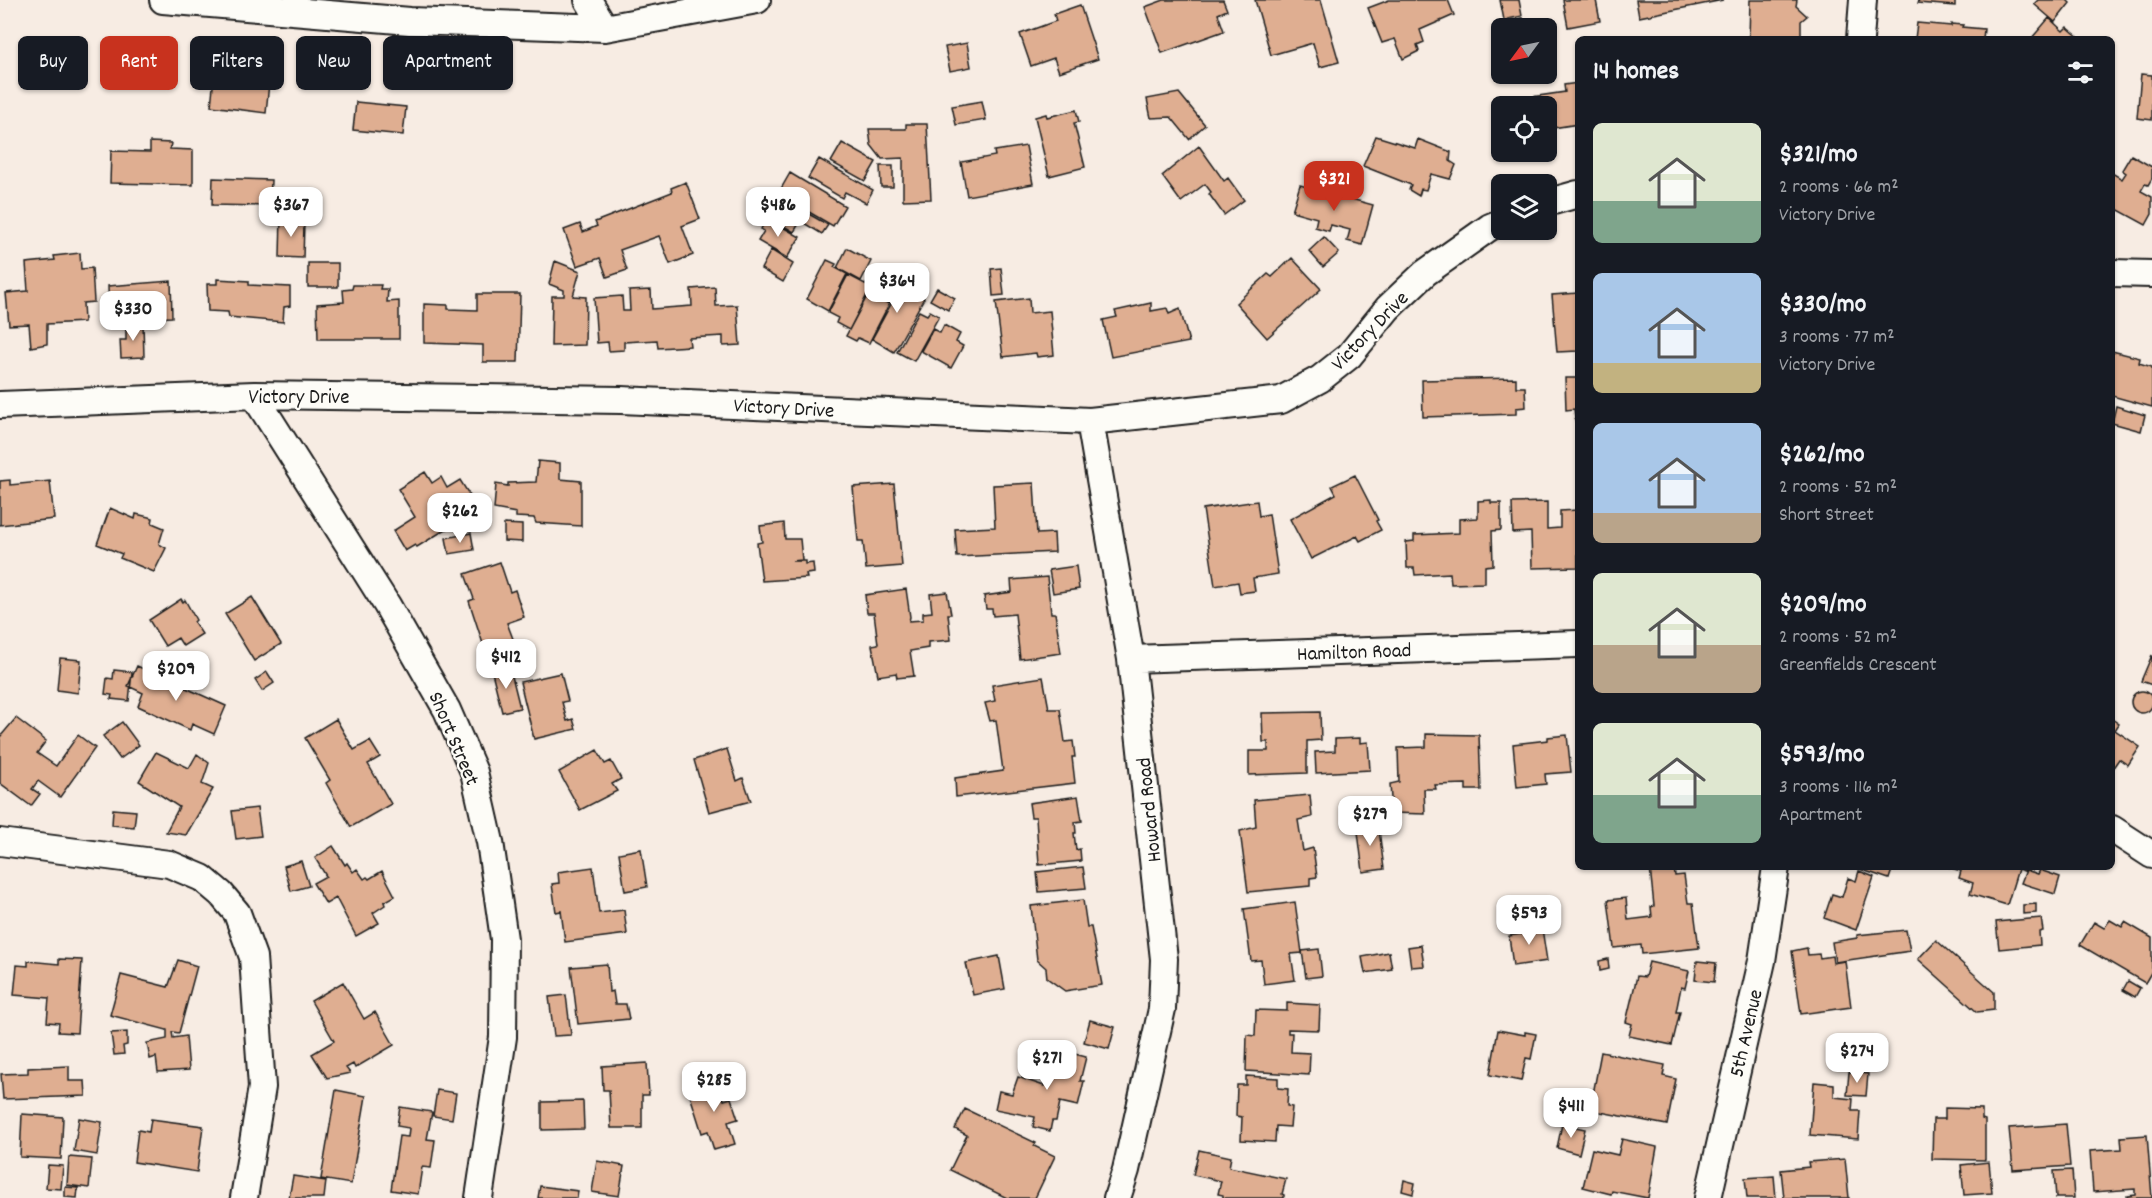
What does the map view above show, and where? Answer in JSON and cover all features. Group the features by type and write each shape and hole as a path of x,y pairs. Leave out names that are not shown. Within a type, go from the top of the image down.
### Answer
{"street":[{"path":"163,0 410,21 605,28 757,0"},
{"path":"588,0 605,28"},
{"path":"1860,36 1863,0"},
{"path":"1557,200 1575,195"},
{"name":"Victory Drive","path":"0,405 254,395 621,400 1089,421 1281,400 1320,379 1349,356 1388,308 1425,273 1473,238 1491,228"},
{"path":"2115,273 2152,274"},
{"name":"Short Street","path":"254,395 387,605 447,710 474,772 490,842 504,939 503,1037 479,1198"},
{"name":"Howard Road","path":"1089,421 1131,659 1164,959 1162,1009 1126,1170 1117,1198"},
{"name":"Hamilton Road","path":"1131,659 1575,644"},
{"path":"2115,831 2152,855"},
{"path":"0,842 169,864 202,878 222,894 237,913 253,957 262,1087 244,1198"},
{"name":"5th Avenue","path":"1708,1198 1762,961 1776,870"}],"building":[{"path":"1164,0 1223,0 1227,10 1218,14 1224,31 1162,53 1145,7"},
{"path":"1255,0 1321,0 1339,62 1320,67 1313,43 1271,55"},
{"path":"1389,0 1448,0 1454,15 1420,30 1424,42 1417,45 1419,51 1403,59 1395,39 1382,43 1368,8"},
{"path":"1500,0 1519,0 1522,16 1504,18"},
{"path":"1563,0 1596,0 1600,21 1568,27"},
{"path":"1636,0 1723,0 1639,17"},
{"path":"1750,0 1797,0 1796,6 1807,16 1801,21 1801,36 1749,36"},
{"path":"1919,0 1955,0 1955,6 1918,3"},
{"path":"2038,0 2067,0 2070,3 2055,22 2034,4"},
{"path":"1080,5 1098,59 1059,72 1054,58 1031,66 1020,34 1056,21 1054,14"},
{"path":"2049,18 2063,31 2067,27 2078,36 2034,36"},
{"path":"1917,23 1963,25 1962,27 1984,29 1983,36 1915,36"},
{"path":"967,43 971,67 950,71 945,47"},
{"path":"2141,74 2152,75 2152,120 2137,118"},
{"path":"1575,83 1575,124 1557,127 1557,96 1538,96 1565,92 1564,85"},
{"path":"213,90 268,90 266,113 211,106"},
{"path":"1179,93 1205,125 1189,139 1171,117 1151,118 1147,99"},
{"path":"982,101 986,120 956,125 952,106"},
{"path":"356,102 406,107 403,135 353,130"},
{"path":"1076,110 1079,122 1074,123 1085,167 1049,176 1035,117 1046,114 1047,117"},
{"path":"906,124 927,124 931,199 903,200 903,158 882,159 871,145 869,129 906,129"},
{"path":"1376,136 1415,148 1418,139 1451,152 1450,161 1456,165 1450,179 1431,174 1426,190 1421,189 1419,196 1409,190 1411,185 1363,166"},
{"path":"150,142 171,143 170,149 193,150 193,185 110,183 111,151 150,152"},
{"path":"842,143 876,162 865,181 831,162"},
{"path":"1026,146 1033,184 967,196 961,162 995,156 994,151"},
{"path":"1199,146 1224,181 1228,178 1244,200 1224,215 1209,194 1211,192 1205,184 1181,202 1162,176"},
{"path":"2131,155 2152,167 2152,178 2141,191 2152,197 2152,214 2146,225 2117,209 2115,214 2115,175 2122,179 2126,173 2122,170"},
{"path":"819,159 873,190 866,203 845,192 842,198 808,178"},
{"path":"880,166 893,166 893,187 881,187"},
{"path":"790,173 845,206 833,226 778,194"},
{"path":"213,178 271,180 270,206 212,205"},
{"path":"686,182 700,219 682,226 693,255 670,264 659,236 620,250 627,270 607,277 600,258 577,266 564,230 580,224 583,232 597,226 595,222 672,192 671,188"},
{"path":"1300,185 1373,205 1362,245 1347,241 1350,230 1331,225 1329,231 1315,227 1317,218 1292,211"},
{"path":"777,195 806,212 794,232 765,215"},
{"path":"807,213 828,225 822,234 802,222"},
{"path":"281,215 292,215 292,223 304,224 303,258 280,257"},
{"path":"767,218 800,237 787,258 758,241 764,231 761,229"},
{"path":"1324,237 1339,253 1323,267 1309,251"},
{"path":"847,248 871,261 861,281 837,268"},
{"path":"771,250 793,264 783,282 761,269"},
{"path":"80,253 81,269 92,268 94,302 83,303 84,322 47,324 47,344 31,347 29,324 9,325 6,293 28,291 26,263 55,260 54,256"},
{"path":"1292,258 1321,289 1267,338 1236,303 1268,274 1272,277"},
{"path":"827,260 836,264 834,267 847,274 828,311 807,299"},
{"path":"555,261 580,271 573,296 586,297 585,345 551,346 552,296 564,296 564,290 549,284"},
{"path":"308,263 338,263 338,287 308,287"},
{"path":"1001,268 1004,295 993,296 991,269"},
{"path":"848,275 871,287 849,330 836,323 838,318 828,313"},
{"path":"889,278 924,298 894,352 872,339 891,304 879,297"},
{"path":"217,279 249,281 249,285 290,287 290,306 284,307 283,322 229,317 228,312 208,311 207,284 217,284"},
{"path":"171,281 172,317 109,320 108,286"},
{"path":"353,285 381,285 380,289 388,289 387,302 399,301 399,339 318,339 317,304 344,302 343,290 352,289"},
{"path":"873,285 882,290 878,298 889,304 869,343 858,338 856,341 846,336"},
{"path":"715,287 716,306 737,305 740,345 723,346 723,336 689,338 690,346 658,348 657,340 624,342 624,350 609,351 608,342 597,343 594,298 622,296 623,311 630,311 629,291 651,290 652,309 692,306 691,289"},
{"path":"937,288 955,298 948,310 930,300"},
{"path":"1575,293 1575,351 1557,352 1552,295"},
{"path":"477,294 520,294 518,362 483,362 483,345 424,343 424,304 448,305 448,309 477,310"},
{"path":"1029,298 1030,313 1050,311 1054,355 1037,357 1036,353 1003,357 996,302"},
{"path":"1151,303 1151,311 1167,308 1169,314 1180,309 1189,342 1111,357 1103,320 1117,317 1115,311"},
{"path":"919,311 927,315 930,311 939,316 914,361 897,352"},
{"path":"143,324 144,357 121,358 120,340 126,340 126,325"},
{"path":"944,325 960,334 956,342 963,346 951,368 921,351 933,329 940,333"},
{"path":"2115,352 2140,358 2139,363 2152,367 2152,407 2115,397"},
{"path":"1516,378 1516,387 1525,387 1526,407 1516,408 1516,414 1423,417 1422,380"},
{"path":"1565,378 1575,378 1575,417 1574,409 1566,410"},
{"path":"2116,406 2145,415 2141,431 2115,424"},
{"path":"538,461 560,463 560,479 581,481 581,526 536,523 534,518 516,517 516,513 494,509 496,484 508,486 508,483 536,482"},
{"path":"425,472 432,483 441,477 447,488 460,480 477,507 417,547 415,545 405,551 393,531 415,517 398,489"},
{"path":"1355,475 1381,530 1360,541 1357,536 1311,559 1290,519 1336,494 1332,486"},
{"path":"10,480 10,485 50,481 54,519 0,525 0,481"},
{"path":"1034,483 1037,534 1054,533 1055,552 957,557 955,529 995,527 993,485"},
{"path":"894,484 902,566 866,569 863,541 858,541 853,487"},
{"path":"1491,500 1491,503 1501,503 1501,530 1492,531 1493,565 1485,566 1485,583 1451,584 1450,573 1415,575 1414,568 1407,568 1406,542 1414,541 1414,535 1459,533 1459,519 1478,518 1478,501"},
{"path":"1257,501 1259,516 1269,514 1278,574 1253,578 1255,591 1240,593 1238,582 1215,586 1203,509"},
{"path":"1547,502 1547,529 1560,528 1560,511 1575,510 1575,567 1532,568 1531,532 1513,533 1512,503"},
{"path":"110,508 135,519 136,514 153,518 152,523 164,528 159,544 166,548 154,572 120,558 122,554 97,544"},
{"path":"784,523 785,539 800,539 802,560 792,561 813,563 814,573 806,574 807,578 762,581 757,543 762,542 760,526"},
{"path":"504,524 522,525 522,542 504,541"},
{"path":"471,533 474,550 449,554 446,538"},
{"path":"500,562 510,592 515,590 524,617 507,623 515,644 486,653 469,601 474,599 465,574"},
{"path":"1076,566 1079,589 1053,593 1049,570"},
{"path":"1047,577 1051,613 1055,613 1061,653 1020,659 1015,614 993,616 992,609 986,609 984,596 1012,592 1011,580"},
{"path":"906,589 909,621 923,620 923,613 932,612 930,594 947,592 951,614 948,614 951,640 928,642 928,648 910,651 914,676 897,678 896,673 878,676 872,645 878,644 874,613 867,613 865,595"},
{"path":"252,597 281,644 254,661 225,614"},
{"path":"181,599 183,602 185,600 202,634 183,646 178,638 165,646 149,620"},
{"path":"2152,655 2152,685 2141,681"},
{"path":"60,658 81,660 78,693 57,690"},
{"path":"137,666 226,706 214,734 192,724 190,730 138,706 143,693 128,686"},
{"path":"510,668 520,708 502,712 492,672"},
{"path":"114,670 132,672 129,701 111,699 112,695 105,694 107,678 113,679"},
{"path":"267,672 274,683 262,691 255,680"},
{"path":"561,673 568,701 562,702 567,721 573,719 576,729 534,739 520,682"},
{"path":"1043,677 1049,709 1060,709 1065,742 1073,741 1075,783 956,797 955,778 1003,771 996,720 990,721 985,703 995,701 992,685"},
{"path":"2142,691 2150,694 2153,702 2150,710 2142,713 2134,710 2131,702 2134,694"},
{"path":"1320,712 1321,740 1307,741 1307,773 1249,775 1249,751 1268,751 1268,742 1263,742 1262,713"},
{"path":"16,718 46,741 37,753 56,766 78,735 95,748 60,797 38,781 32,789 40,794 31,806 0,783 0,737"},
{"path":"336,719 354,750 370,741 380,757 368,764 391,804 351,827 326,783 330,780 305,738"},
{"path":"122,722 139,745 120,759 103,736"},
{"path":"2115,730 2140,747 2128,765 2119,759 2115,765"},
{"path":"1426,734 1479,735 1481,790 1466,790 1466,784 1435,785 1436,789 1424,789 1425,814 1392,813 1390,784 1399,782 1398,748 1426,747"},
{"path":"1567,735 1571,772 1545,774 1546,784 1517,787 1513,744 1548,740 1548,737"},
{"path":"1360,738 1360,743 1368,742 1370,770 1316,773 1315,752 1335,751 1335,739"},
{"path":"727,749 737,781 743,778 751,801 709,812 694,760"},
{"path":"597,750 605,764 611,761 621,779 612,784 617,791 580,810 559,772"},
{"path":"156,752 189,768 197,754 209,763 202,784 213,789 186,835 166,832 179,807 139,781"},
{"path":"1310,795 1312,817 1298,820 1303,851 1313,848 1317,877 1310,878 1310,886 1248,892 1240,831 1256,827 1254,800"},
{"path":"1078,796 1082,821 1075,822 1076,833 1074,833 1076,850 1080,849 1081,861 1039,865 1036,817 1031,817 1029,803"},
{"path":"257,808 261,836 236,839 232,811"},
{"path":"113,809 136,811 134,827 112,825"},
{"path":"1378,822 1384,869 1363,872 1357,824"},
{"path":"333,846 345,865 347,863 353,872 357,869 364,879 367,877 369,879 382,871 395,896 384,902 385,905 373,913 379,923 356,936 336,898 326,904 313,883 326,876 315,858"},
{"path":"641,849 647,887 625,891 619,853"},
{"path":"301,861 309,886 291,891 284,866"},
{"path":"593,867 599,913 624,910 627,934 565,942 561,911 556,912 552,884 559,883 558,872"},
{"path":"1083,867 1086,888 1039,892 1037,872"},
{"path":"1650,870 1674,870 1675,876 1684,875 1688,903 1693,903 1699,948 1642,954 1641,945 1614,948 1608,900 1626,898 1628,920 1652,917 1651,907 1654,906"},
{"path":"1863,870 1892,870 1889,879"},
{"path":"1958,870 2018,870 2007,905 1970,894 1973,883 1959,878 1961,871"},
{"path":"2026,870 2038,874 2040,870 2060,877 2055,894 2021,883"},
{"path":"1859,871 1874,877 1856,930 1824,918 1832,894 1842,897 1848,878 1856,881"},
{"path":"1083,900 1087,927 1091,927 1102,985 1065,991 1047,978 1046,968 1037,960 1031,906"},
{"path":"1295,902 1302,953 1291,954 1295,980 1264,984 1261,960 1251,961 1244,909"},
{"path":"2036,904 2036,913 2023,914 2023,905"},
{"path":"2041,918 2043,931 2039,932 2040,945 1999,949 1996,922"},
{"path":"2110,920 2122,927 2125,922 2152,938 2152,971 2145,983 2080,945 2094,922 2104,928"},
{"path":"1541,922 1547,961 1513,966 1509,936 1527,933 1525,924"},
{"path":"1906,930 1910,951 1835,962 1832,942 1857,938 1857,935"},
{"path":"1936,940 1994,992 1994,1010 1977,1012 1918,959"},
{"path":"1421,945 1424,966 1411,967 1408,947"},
{"path":"1807,948 1808,955 1819,954 1820,958 1832,956 1833,963 1845,961 1851,1007 1801,1014 1792,951"},
{"path":"1319,949 1322,976 1306,978 1302,951"},
{"path":"1389,952 1392,969 1365,973 1362,957"},
{"path":"999,956 1005,989 973,995 966,963"},
{"path":"59,959 82,960 77,1033 58,1032 59,1023 47,1022 49,998 14,995 17,965 28,966 28,961 59,964"},
{"path":"1608,959 1609,969 1600,971 1599,961"},
{"path":"178,960 197,966 179,1033 172,1032 173,1038 186,1036 189,1070 158,1072 156,1057 150,1059 147,1043 167,1039 167,1030 110,1015 121,975 168,987"},
{"path":"1697,961 1716,963 1714,982 1695,980"},
{"path":"1649,962 1689,971 1685,988 1681,987 1676,1012 1680,1012 1672,1045 1629,1036 1632,1024 1626,1022 1637,976 1645,977"},
{"path":"607,964 609,992 613,991 615,1004 626,1004 629,1019 578,1024 571,967"},
{"path":"2128,981 2140,988 2135,997 2123,990"},
{"path":"343,982 364,1019 375,1012 394,1045 355,1068 353,1064 346,1068 350,1073 327,1078 312,1054 334,1041 311,1001"},
{"path":"566,995 571,1035 554,1036 549,997"},
{"path":"1287,1003 1320,1005 1319,1030 1288,1029 1288,1033 1292,1033 1291,1052 1310,1053 1309,1075 1246,1071 1247,1035 1255,1036 1256,1010 1287,1011"},
{"path":"1090,1020 1115,1027 1109,1049 1084,1042"},
{"path":"1498,1030 1525,1035 1525,1032 1536,1034 1531,1059 1526,1058 1521,1081 1490,1075"},
{"path":"127,1032 127,1045 123,1046 124,1054 114,1055 111,1033"},
{"path":"1053,1048 1086,1057 1080,1081 1084,1081 1078,1106 1060,1102 1056,1121 1052,1121 1050,1131 1033,1127 1035,1117 995,1109 999,1091 1012,1094 1018,1077 1044,1086"},
{"path":"1601,1052 1665,1065 1663,1076 1676,1079 1667,1125 1590,1110"},
{"path":"647,1063 649,1095 642,1095 642,1128 611,1128 609,1090 603,1090 602,1066"},
{"path":"69,1066 69,1081 85,1081 86,1096 3,1099 1,1074 28,1073 28,1068"},
{"path":"1849,1072 1868,1074 1866,1096 1847,1095"},
{"path":"1246,1076 1278,1078 1278,1088 1288,1089 1287,1106 1292,1107 1290,1127 1276,1126 1275,1142 1241,1140 1242,1117 1236,1116 1237,1085 1246,1085"},
{"path":"717,1079 724,1100 731,1098 738,1119 728,1122 735,1144 714,1150 708,1131 702,1133 688,1089"},
{"path":"1814,1082 1834,1084 1834,1097 1853,1099 1852,1111 1860,1111 1858,1139 1810,1135"},
{"path":"336,1090 366,1096 351,1184 321,1179"},
{"path":"437,1090 456,1093 452,1119 433,1116"},
{"path":"583,1101 584,1129 542,1130 542,1102"},
{"path":"400,1107 432,1112 427,1139 435,1140 431,1168 422,1167 418,1194 391,1190 399,1136 408,1137 409,1128 397,1126"},
{"path":"1945,1108 1982,1109 1982,1119 1985,1120 1985,1160 1932,1159 1933,1119 1945,1119"},
{"path":"965,1109 1036,1143 1034,1146 1055,1156 1035,1198 1007,1198 950,1170 967,1135 955,1129"},
{"path":"22,1114 63,1117 61,1159 20,1157"},
{"path":"79,1118 102,1122 97,1155 74,1151"},
{"path":"151,1119 203,1126 197,1172 134,1162 138,1130 149,1132"},
{"path":"1562,1124 1585,1129 1579,1154 1557,1148"},
{"path":"2066,1124 2070,1166 2013,1170 2009,1128"},
{"path":"2147,1135 2152,1198 2127,1198 2127,1196 2135,1195 2135,1189 2093,1192 2090,1151 2122,1149 2121,1137"},
{"path":"1622,1139 1657,1147 1648,1198 1612,1191 1611,1194 1583,1187 1592,1149 1618,1155"},
{"path":"1199,1150 1231,1157 1229,1167 1286,1179 1282,1194 1284,1198 1223,1198 1223,1195 1218,1194 1221,1181 1193,1175"},
{"path":"69,1157 92,1159 89,1188 67,1185"},
{"path":"1845,1159 1849,1198 1784,1198 1781,1170 1809,1167 1808,1162"},
{"path":"597,1161 624,1166 619,1196 592,1192"},
{"path":"1989,1162 1992,1193 1964,1195 1961,1165"},
{"path":"48,1165 63,1166 61,1189 46,1188"},
{"path":"2072,1170 2074,1198 2056,1198 2054,1171"},
{"path":"293,1176 326,1181 324,1198 289,1198"},
{"path":"1774,1176 1776,1198 1747,1198 1745,1178"},
{"path":"1404,1180 1415,1183 1413,1194 1402,1191"},
{"path":"540,1186 578,1191 577,1198 538,1198"},
{"path":"65,1187 78,1188 77,1198 65,1197"}]}
